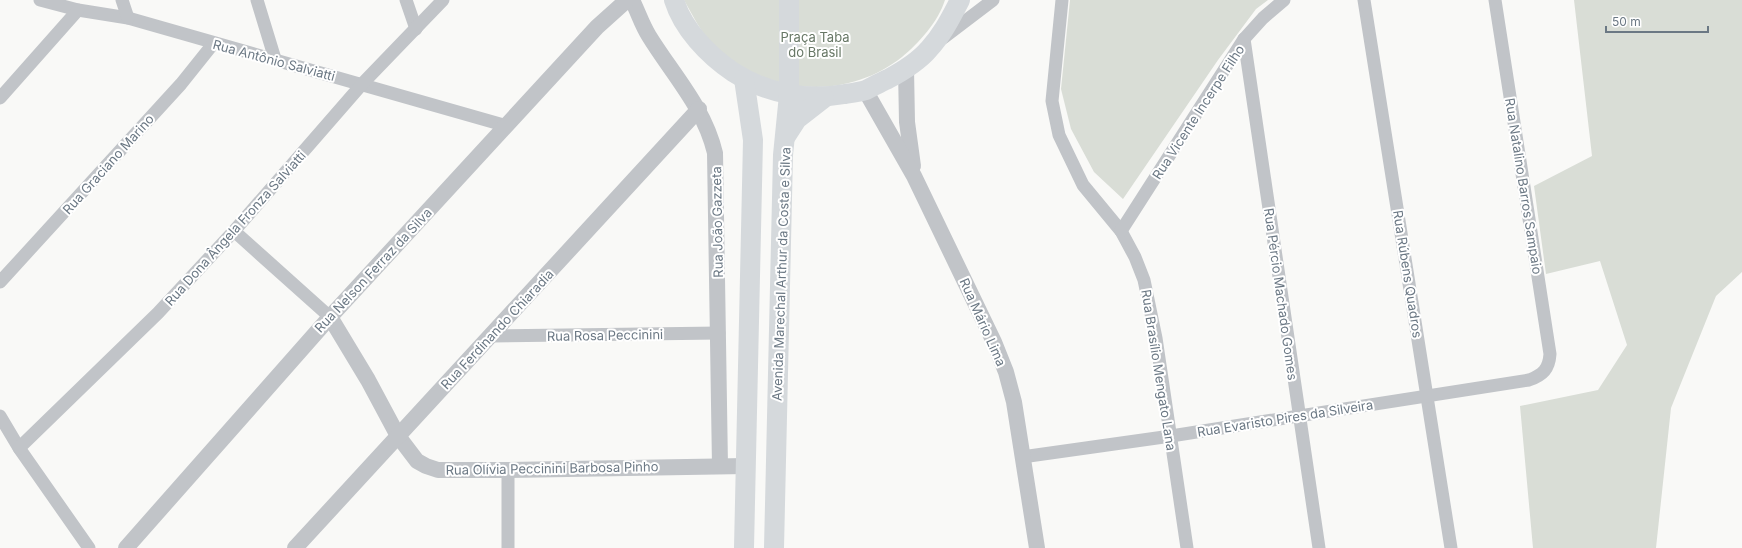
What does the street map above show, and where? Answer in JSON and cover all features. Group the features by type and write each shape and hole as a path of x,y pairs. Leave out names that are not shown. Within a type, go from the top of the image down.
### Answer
{"main road":[{"path":"674,0 687,27 722,65 744,79 774,92 824,98 865,90 906,69 929,49 947,26 960,0"},
{"path":"774,0 789,35"},
{"name":"Avenida Marechal Arthur da Costa e Silva","path":"774,548 783,155 789,95 789,0"},
{"path":"744,79 753,140 744,548"},
{"path":"786,136 798,119 824,98"},
{"path":"746,476 775,486"}],"street":[{"name":"Rua Antônio Salviatti","path":"40,0 78,10 128,18 212,44 275,59 507,126"},
{"path":"122,0 128,18"},
{"path":"257,0 275,59"},
{"path":"406,0 416,29"},
{"name":"Rua Dona Ângela Fronza Salviatti","path":"19,448 158,313 234,230 362,84 443,0"},
{"name":"Rua Nelson Ferraz da Silva","path":"126,548 330,317 597,27 627,0"},
{"name":"Rua João Gazzeta","path":"632,0 648,35 698,109 710,133 715,153 720,466"},
{"path":"929,49 993,0"},
{"name":"Rua Brasílio Mengato Lana","path":"1062,0 1052,101 1059,135 1083,185 1121,231 1135,257 1144,280 1156,338 1187,548"},
{"name":"Rua Vicente Incerpe Filho","path":"1121,231 1244,39 1284,0"},
{"name":"Rua Rúbens Quadros","path":"1364,0 1451,548"},
{"name":"Rua Natalino Barros Sampaio","path":"1495,0 1550,354 1549,364 1546,371"},
{"path":"0,98 78,10"},
{"name":"Rua Pércio Machado Gomes","path":"1244,39 1319,548"},
{"name":"Rua Graciano Marino","path":"0,282 181,84 212,44"},
{"name":"Rua Mário Lima","path":"906,69 907,122 914,176"},
{"name":"Rua Mário Lima","path":"865,90 914,176 994,342 1006,372 1014,402 1037,548"},
{"name":"Rua Ferdinando Chiaradia","path":"295,548 698,109"},
{"name":"Rua Olívia Peccinini Barbosa Pinho","path":"234,230 330,317 368,380 398,436 417,462 438,470 720,466 746,476"},
{"name":"Rua Rosa Peccinini","path":"491,336 719,333"},
{"name":"Rua Evaristo Pires da Silveira","path":"1022,458 1529,380 1546,371"},
{"path":"0,416 19,448 89,548"},
{"path":"508,470 508,548"}],"green space":[{"name":"Praça Taba do Brasil","path":"684,0 945,0 938,16 921,39 902,57 880,71 856,81 831,86 806,87 781,83 757,74 734,62 705,35"},
{"path":"1070,0 1268,0 1256,9 1218,60 1123,199 1094,172 1071,129 1061,89"},
{"path":"1574,0 1742,0 1742,272 1716,296 1671,408 1656,548 1533,548 1520,406 1598,390 1627,345 1600,261 1546,274 1534,186 1592,156"}]}
